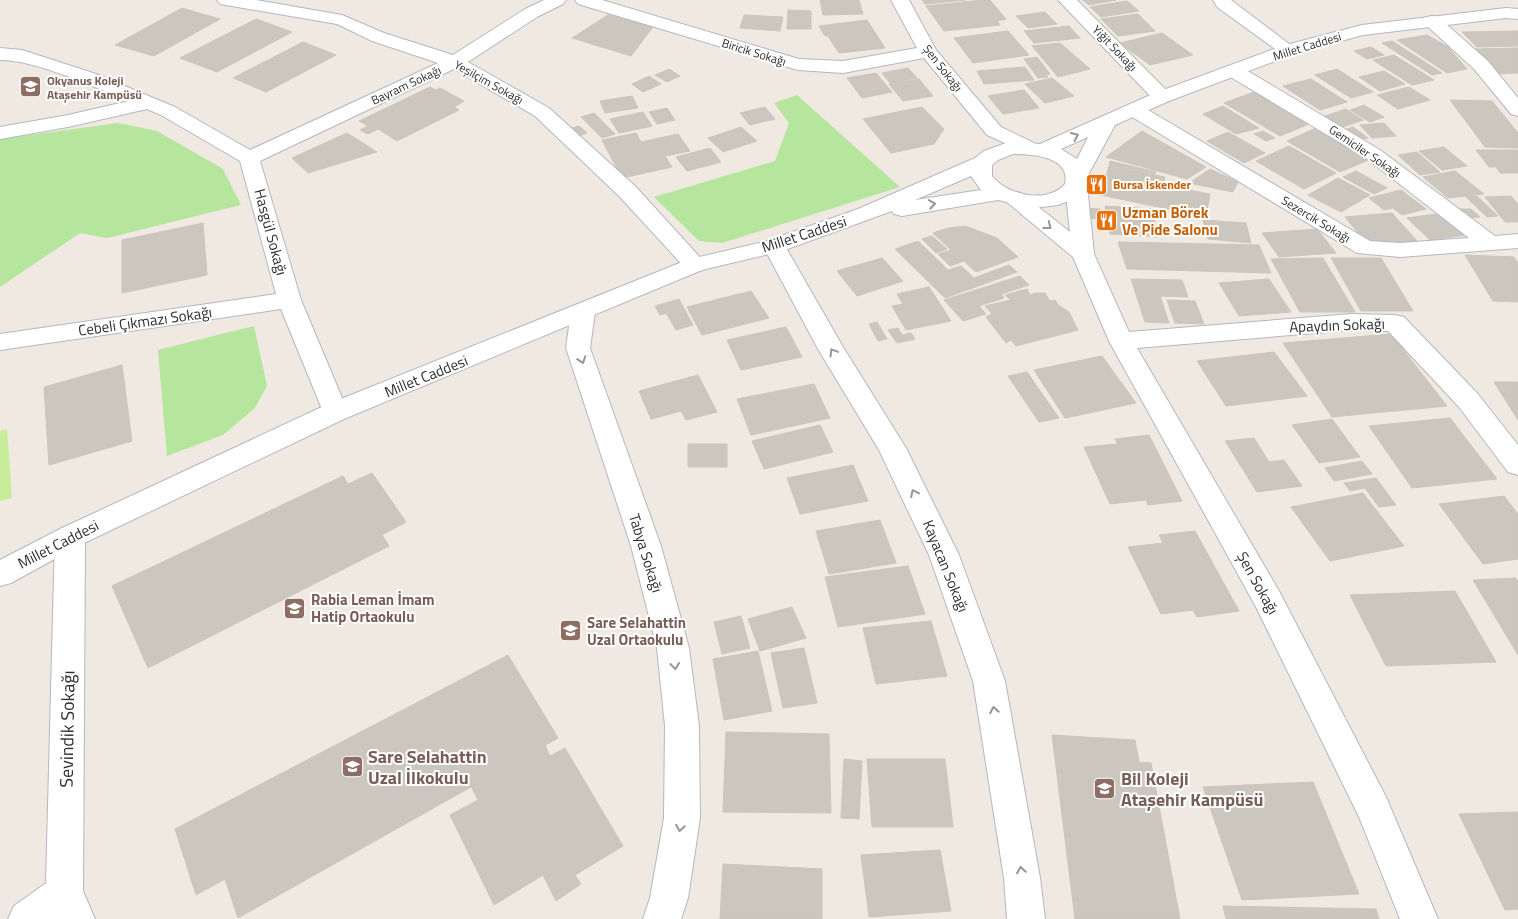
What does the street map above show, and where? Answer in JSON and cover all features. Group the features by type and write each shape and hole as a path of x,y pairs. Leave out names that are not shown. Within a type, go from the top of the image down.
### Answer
{"street":[{"name":"Yeşilçim Sokağı","path":"226,0 342,20 378,37 455,62 542,112 628,192 695,265"},
{"name":"Bayram Sokağı","path":"249,158 455,62 531,13 556,0"},
{"name":"Biricik Sokağı","path":"584,0 798,64 843,67 928,52"},
{"name":"Şen Sokağı","path":"900,0 928,52 994,132 1067,161 1074,169 1077,181 1083,254 1120,341 1268,600 1373,809 1419,919"},
{"name":"Yiğit Sokağı","path":"1068,0 1162,97"},
{"path":"1222,0 1223,3 1288,50"},
{"name":"Millet Caddesi","path":"1036,149 1136,111 1162,97 1288,50 1362,30 1432,21 1515,14"},
{"path":"1432,21 1481,65 1518,110"},
{"path":"0,54 16,54 89,78 168,112 249,158"},
{"name":"Gemiciler Sokağı","path":"1234,71 1373,154 1489,242"},
{"path":"0,133 148,103"},
{"name":"Sezercik Sokağı","path":"1136,111 1365,248 1400,250 1518,241"},
{"path":"866,214 1006,196 1037,201 1059,198 1070,193 1107,121"},
{"path":"985,159 994,132"},
{"path":"866,214 985,159 999,150 1036,149"},
{"name":"Hasgül Sokağı","path":"249,158 290,300 335,412"},
{"name":"Şen Sokağı","path":"985,159 980,171 983,179 1083,254"},
{"name":"Millet Caddesi","path":"0,574 70,537 335,412 695,265 774,246 866,214"},
{"name":"Kayacan Sokağı","path":"774,246 831,349 892,448 944,554 989,681 1022,878 1026,919"},
{"name":"Cebeli Çıkmazı Sokağı","path":"0,342 290,300"},
{"name":"Tabya Sokağı","path":"583,312 578,348 646,546 673,648 682,726 682,818 669,898 662,919"},
{"name":"Apaydın Sokağı","path":"1120,341 1352,322 1396,323 1415,346 1468,400 1518,465"},
{"name":"Sevindik Sokağı","path":"70,537 70,906"},
{"path":"27,919 70,906"}],"green space":[{"path":"797,95 900,187 722,243 699,241 654,197 775,161 789,123 774,103"},
{"path":"118,123 157,131 223,169 241,205 107,238 80,233 0,287 0,139"},
{"path":"254,326 267,386 255,408 223,435 167,456 158,350"},
{"path":"7,429 12,498 0,501 0,431"}],"building":[{"path":"820,0 859,0 863,14 823,15"},
{"path":"922,0 965,0 925,4"},
{"path":"990,0 1006,19 997,21 1000,25 944,31 926,6"},
{"path":"1083,0 1116,0 1089,5"},
{"path":"1127,1 1139,11 1101,17 1090,7"},
{"path":"182,8 220,19 154,56 115,45"},
{"path":"788,10 811,11 811,29 787,29"},
{"path":"1045,12 1057,24 1028,28 1016,16"},
{"path":"1138,14 1155,31 1118,36 1101,19"},
{"path":"608,15 653,27 631,56 572,38"},
{"path":"744,15 783,17 780,31 740,28"},
{"path":"256,19 292,32 217,72 180,58"},
{"path":"867,20 885,48 839,53 819,26"},
{"path":"1069,26 1080,38 1034,43 1024,31"},
{"path":"1008,31 1029,55 973,63 954,38"},
{"path":"1518,31 1518,46 1477,47 1462,32"},
{"path":"1162,33 1193,55 1150,65 1120,43"},
{"path":"1427,35 1448,47 1467,69 1447,73 1397,40"},
{"path":"1392,41 1442,73 1432,75 1382,43"},
{"path":"303,42 336,55 266,92 233,78"},
{"path":"1060,43 1090,69 1058,77 1032,46"},
{"path":"1371,47 1384,55 1367,59 1354,51"},
{"path":"1518,48 1518,73 1496,74 1472,49"},
{"path":"1394,55 1434,80 1412,85 1373,60"},
{"path":"1037,57 1050,74 1046,75 1048,77 1038,78 1024,59"},
{"path":"1025,67 1034,80 984,84 977,71"},
{"path":"908,68 917,78 890,83 882,73"},
{"path":"669,69 680,76 667,82 655,75"},
{"path":"1337,69 1373,92 1351,98 1315,75"},
{"path":"1384,71 1405,84 1380,91 1359,77"},
{"path":"876,73 892,92 862,98 847,78"},
{"path":"649,76 661,84 643,92 632,84"},
{"path":"1052,78 1074,96 1045,103 1025,84"},
{"path":"919,79 933,96 903,101 889,84"},
{"path":"1311,79 1347,102 1320,110 1283,86"},
{"path":"430,87 436,90 440,88 464,101 454,107 459,110 397,141 378,129 368,134 360,130 368,126 359,121"},
{"path":"1409,87 1430,100 1398,109 1377,95"},
{"path":"1024,90 1039,108 1003,114 988,96"},
{"path":"1254,92 1309,124 1280,136 1224,103"},
{"path":"632,96 638,108 605,113 600,101"},
{"path":"1450,100 1492,101 1518,133 1518,148 1485,147"},
{"path":"1364,105 1384,117 1370,122 1350,110"},
{"path":"1223,106 1259,128 1236,134 1203,114"},
{"path":"765,107 775,119 750,125 740,113"},
{"path":"922,107 944,129 934,144 891,153 863,119"},
{"path":"667,108 675,120 657,124 649,112"},
{"path":"1346,109 1363,120 1340,128 1322,117"},
{"path":"643,112 652,126 619,133 610,119"},
{"path":"594,113 615,134 602,138 581,117"},
{"path":"1384,123 1396,136 1372,138 1360,125"},
{"path":"579,126 587,133 576,137 569,129"},
{"path":"741,127 757,141 723,152 708,138"},
{"path":"1353,127 1368,138 1358,140 1344,130"},
{"path":"1316,128 1371,159 1340,172 1287,141"},
{"path":"1142,131 1206,167 1187,179 1106,157"},
{"path":"1263,131 1275,138 1266,141 1254,134"},
{"path":"1228,132 1265,153 1244,163 1207,141"},
{"path":"347,133 377,152 308,173 292,158"},
{"path":"636,133 641,142 678,134 690,151 665,156 672,167 622,178 602,140"},
{"path":"1289,146 1336,173 1304,189 1256,161"},
{"path":"1444,147 1467,166 1442,170 1419,151"},
{"path":"710,148 721,162 687,171 676,157"},
{"path":"1476,150 1518,150 1518,173 1500,173 1496,167 1489,167"},
{"path":"1417,152 1440,172 1420,175 1398,155"},
{"path":"1110,161 1156,172 1155,174 1109,165"},
{"path":"1109,166 1165,177 1163,185 1210,194 1206,217 1101,195"},
{"path":"1210,169 1238,182 1233,192 1189,183"},
{"path":"1356,171 1387,188 1374,194 1343,177"},
{"path":"1455,171 1484,194 1448,198 1423,177"},
{"path":"1338,178 1370,195 1341,212 1308,195"},
{"path":"1401,190 1426,209 1402,215 1393,208 1384,210 1369,198"},
{"path":"1477,196 1498,216 1487,217 1466,197"},
{"path":"1511,196 1518,204 1518,222 1505,222 1485,197"},
{"path":"1105,206 1152,209 1158,237 1110,234"},
{"path":"1084,208 1100,209 1103,219 1087,218"},
{"path":"1459,209 1471,209 1480,217 1468,218"},
{"path":"1392,213 1417,241 1368,245 1345,217"},
{"path":"1444,213 1467,235 1430,240 1407,218"},
{"path":"1203,220 1246,223 1251,243 1208,239"},
{"path":"203,223 207,275 122,293 122,240"},
{"path":"965,226 997,238 1018,257 976,272 964,261 950,266 938,254 951,250 933,233 948,228"},
{"path":"1317,229 1336,253 1279,257 1262,233"},
{"path":"932,236 947,249 936,253 922,239"},
{"path":"918,241 948,270 961,266 974,278 1009,265 1017,272 945,298 895,249"},
{"path":"1118,242 1259,245 1271,273 1127,269"},
{"path":"1465,255 1514,257 1518,263 1518,302 1493,301"},
{"path":"882,258 903,281 857,296 837,271"},
{"path":"1323,258 1355,312 1300,312 1271,259"},
{"path":"1331,258 1381,258 1413,311 1361,311"},
{"path":"1020,276 1029,285 1001,294 1004,298 979,306 986,314 963,321 944,300"},
{"path":"1131,279 1182,280 1188,297 1160,296 1169,323 1145,322"},
{"path":"1269,279 1291,312 1239,316 1219,283"},
{"path":"929,287 951,321 906,330 892,306 903,304 897,294"},
{"path":"1027,289 1030,295 1045,293 1050,301 1055,300 1058,305 1069,312 1078,330 1016,346 1011,340 1006,343 986,317 992,314 985,306 1011,300 1005,295"},
{"path":"751,291 769,318 702,335 687,307"},
{"path":"679,299 693,325 676,330 666,313 660,315 655,306"},
{"path":"1167,300 1195,301 1204,324 1175,323"},
{"path":"877,322 887,339 878,341 869,324"},
{"path":"786,327 802,357 741,370 727,340"},
{"path":"898,328 902,335 911,333 915,339 897,343 888,330"},
{"path":"1391,334 1447,406 1332,417 1283,343"},
{"path":"1274,352 1307,396 1226,406 1197,361"},
{"path":"1102,356 1136,403 1065,418 1034,370"},
{"path":"122,365 132,441 49,465 44,387"},
{"path":"1027,372 1059,418 1039,422 1008,376"},
{"path":"698,375 717,412 686,420 681,411 651,419 639,391"},
{"path":"1494,382 1518,382 1518,420"},
{"path":"814,384 830,418 751,435 737,399"},
{"path":"1450,418 1497,479 1412,488 1369,426"},
{"path":"1332,419 1360,457 1319,463 1292,425"},
{"path":"820,425 833,452 764,469 752,441"},
{"path":"1149,435 1182,501 1148,505 1146,500 1110,504 1084,447 1118,444 1115,439"},
{"path":"1254,438 1269,462 1284,460 1302,486 1257,492 1225,441"},
{"path":"688,444 727,444 727,467 688,467"},
{"path":"1362,461 1372,474 1334,481 1325,468"},
{"path":"853,465 868,501 800,514 787,478"},
{"path":"372,473 406,522 382,535 389,546 148,668 112,586 343,476 348,484"},
{"path":"1376,478 1396,505 1379,507 1365,488 1350,491 1344,483"},
{"path":"1363,493 1404,546 1330,561 1291,507"},
{"path":"1504,496 1518,514 1518,559 1483,564 1439,504"},
{"path":"880,520 896,563 829,574 816,531"},
{"path":"1195,531 1239,611 1197,617 1193,610 1161,614 1128,547 1163,543 1159,535"},
{"path":"908,566 925,614 838,627 825,577"},
{"path":"1516,578 1518,582 1518,655 1473,580"},
{"path":"1455,591 1496,662 1386,666 1350,595"},
{"path":"792,607 806,638 760,651 748,619"},
{"path":"741,616 750,648 722,654 714,622"},
{"path":"931,621 947,676 876,684 863,628"},
{"path":"804,648 817,703 783,708 771,653"},
{"path":"758,651 772,711 724,720 713,659"},
{"path":"508,655 558,738 238,918 225,879 196,895 175,829"},
{"path":"726,732 829,734 831,813 723,812"},
{"path":"1052,735 1135,740 1139,762 1151,763 1180,919 1075,919"},
{"path":"545,745 550,756 565,748 623,846 575,875 581,884 556,901 543,875 494,905 450,815 478,800 471,786"},
{"path":"844,759 862,761 859,819 841,818"},
{"path":"867,759 945,759 953,827 872,827"},
{"path":"1313,782 1359,894 1242,900 1203,787"},
{"path":"1518,812 1518,909 1505,910 1459,814"},
{"path":"940,850 951,911 869,917 861,855"},
{"path":"723,864 822,869 822,919 720,919"},
{"path":"1223,906 1376,909 1379,919 1226,919"}],"place":[{"name":"Okyanus Koleji Ataşehir Kampüsü","path":"31,87"},
{"name":"Bursa İskender","path":"1097,184"},
{"name":"Uzman Börek Ve Pide Salonu","path":"1106,221"},
{"name":"Rabia Leman İmam Hatip Ortaokulu","path":"295,608"},
{"name":"Sare Selahattin Uzal Ortaokulu","path":"571,631"},
{"name":"Sare Selahattin Uzal İlkokulu","path":"352,766"},
{"name":"Bil Koleji Ataşehir Kampüsü","path":"1105,788"}]}
